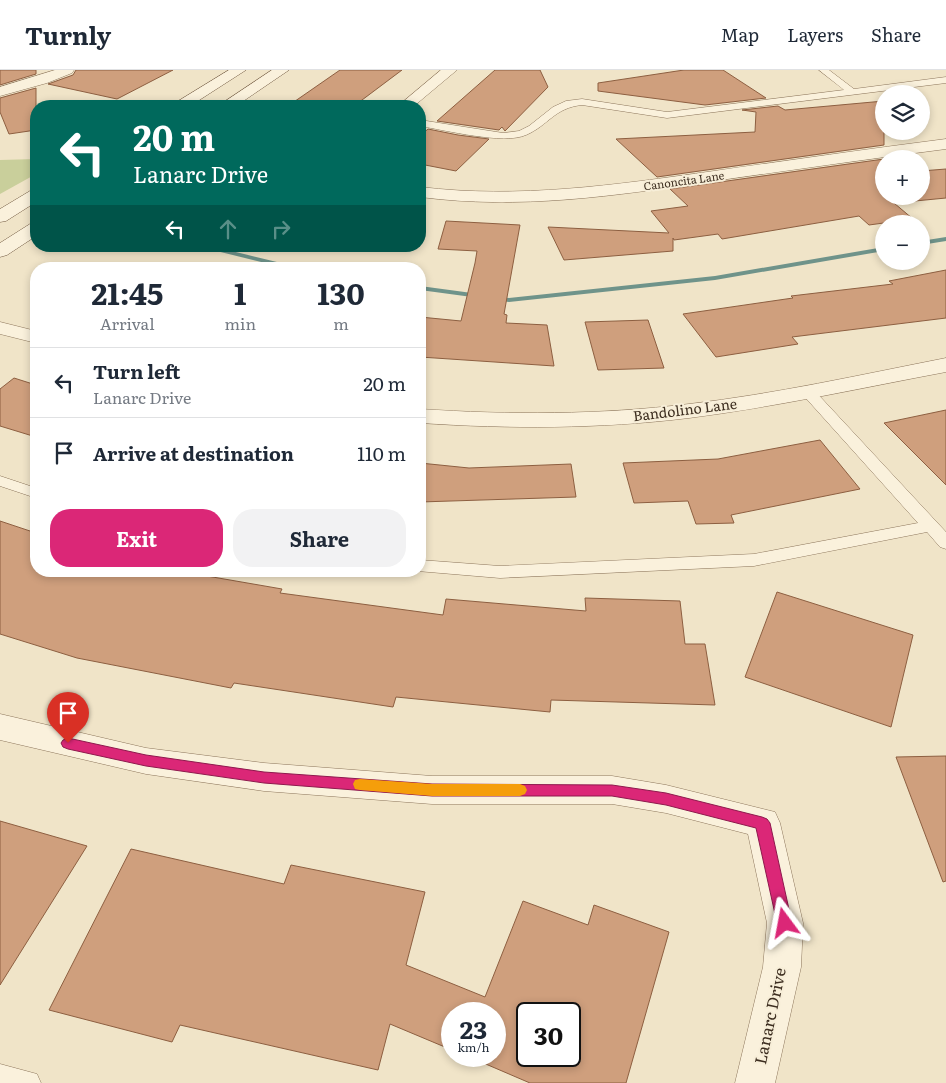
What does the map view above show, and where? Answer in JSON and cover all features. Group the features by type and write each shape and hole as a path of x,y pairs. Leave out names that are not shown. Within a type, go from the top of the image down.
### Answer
{"street":[{"path":"0,92 33,83 67,70"},
{"path":"190,100 239,70"},
{"path":"235,100 282,70"},
{"path":"412,100 450,70"},
{"name":"Canoncita Lane","path":"426,193 486,199 567,195 946,144"},
{"path":"0,217 30,199"},
{"path":"0,251 30,232"},
{"path":"0,328 30,336"},
{"name":"Bandolino Lane","path":"426,416 512,422 635,416 725,406 946,365"},
{"name":"Lanarc Drive","path":"0,727 146,760 264,777 432,790 612,790 666,799 762,823 785,923 782,966 756,1083"}],"lane":[{"path":"823,70 853,92"},
{"path":"426,124 503,136 520,134 534,128 556,109 566,104 582,102 667,114 946,80"},
{"path":"808,392 946,543"},
{"path":"0,481 30,491"},
{"path":"426,566 500,572 754,560 931,526"},
{"path":"0,1077 28,1083"}],"green space":[{"path":"30,159 30,177 0,194 0,160"}],"building":[{"path":"0,70 36,70 36,74 0,85"},
{"path":"76,70 173,70 117,99 48,84 73,75"},
{"path":"340,70 402,70 362,100 297,100"},
{"path":"495,70 540,70 548,87 505,131 502,127 499,130 437,121"},
{"path":"684,70 723,70 766,98 705,105 598,91 598,83"},
{"path":"36,88 36,100 30,100 30,131 9,134 0,112 0,98"},
{"path":"875,102 875,140 884,140 884,145 657,177 616,139 755,132 756,112 742,110 778,106 785,110"},
{"path":"428,129 489,139 456,171 426,165 426,131"},
{"path":"875,160 875,205 896,205 908,215 875,215 875,224 869,225 859,216 722,239 718,234 674,240 673,238 673,251 564,260 548,227 669,233 651,211 688,206 670,189"},
{"path":"946,169 946,198 930,200 930,170"},
{"path":"446,221 520,225 504,314 507,315 506,323 547,325 554,366 426,357 426,318 461,321 477,251 438,249"},
{"path":"946,270 946,318 792,337 798,344 716,357 683,314 793,298 791,296 893,284 889,281"},
{"path":"648,320 664,368 598,370 585,322"},
{"path":"14,378 30,383 30,435 0,426 0,389"},
{"path":"946,410 946,485 884,423"},
{"path":"820,440 860,489 731,515 734,523 696,524 688,501 634,503 623,463 718,459"},
{"path":"426,464 469,468 571,464 576,497 426,502"},
{"path":"0,521 30,531 30,577 213,577 282,589 280,593 443,615 446,599 586,611 585,598 680,601 685,644 705,644 715,705 551,700 550,712 396,697 393,707 234,683 231,688 77,658 0,634"},
{"path":"777,592 913,635 891,727 745,677"},
{"path":"946,756 946,881 943,882 896,757"},
{"path":"0,821 87,846 0,985"},
{"path":"131,849 284,884 291,865 425,892 406,965 485,997 523,901 588,925 594,905 669,932 626,1083 530,1083 493,1067 506,1067 506,1002 441,1002 441,1045 390,1024 378,1070 180,1025 172,1042 49,1010"}],"waterway":[{"path":"930,242 946,239"},
{"path":"426,289 509,300 715,278 875,251"},
{"path":"227,252 271,262"}],"slow traffic":[{"path":"360,784 432,790 520,790"}],"route":[{"path":"68,743 146,760 264,777 432,790 612,790 666,799 762,823 785,923"}]}
